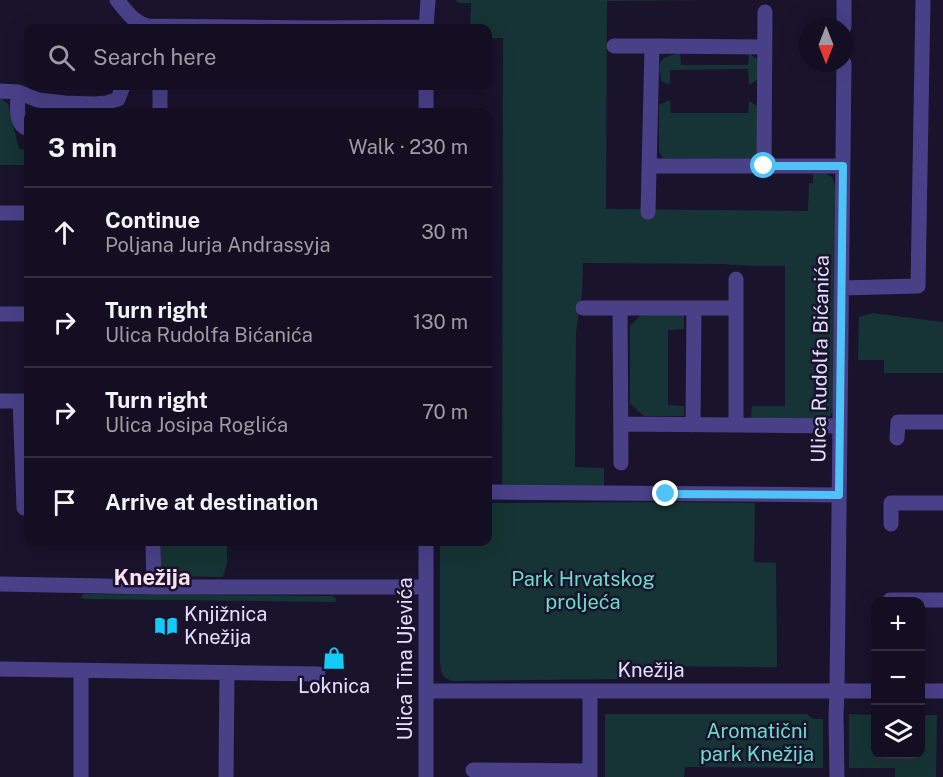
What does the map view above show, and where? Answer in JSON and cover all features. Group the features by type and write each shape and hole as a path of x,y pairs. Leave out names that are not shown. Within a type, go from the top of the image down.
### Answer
{"street":[{"path":"117,0 134,24"},
{"path":"426,24 428,0"},
{"path":"844,0 844,18"},
{"path":"842,288 918,286 923,0"},
{"path":"764,166 765,12"},
{"path":"614,46 764,47"},
{"path":"648,212 652,46"},
{"name":"Ulica Rudolfa Bićanića","path":"837,777 844,72"},
{"path":"0,91 18,92 38,100 95,104 118,99 121,90"},
{"path":"160,90 160,108"},
{"path":"426,90 426,108"},
{"path":"18,92 18,120 24,128"},
{"path":"649,166 843,166"},
{"path":"0,213 24,213"},
{"path":"736,279 736,425"},
{"path":"583,308 736,308"},
{"path":"620,308 621,463"},
{"path":"693,424 694,308"},
{"path":"0,314 24,314"},
{"path":"0,401 24,401 24,508"},
{"path":"897,438 898,422 943,422"},
{"path":"621,424 840,426"},
{"path":"492,492 839,495"},
{"path":"891,524 891,503 943,503"},
{"path":"153,546 154,587"},
{"name":"Ulica Tina Ujevića","path":"426,546 426,777"},
{"path":"0,584 154,587 426,587"},
{"path":"925,600 943,600"},
{"path":"0,669 318,674"},
{"path":"81,671 81,777"},
{"path":"226,777 227,673"},
{"name":"Knežija","path":"426,691 871,691"},
{"path":"473,770 590,774 590,691"},
{"path":"925,691 943,691"}],"green space":[{"path":"456,0 710,0 607,1 606,209 808,211 809,183 813,183 813,174 825,173 832,177 835,186 833,410 830,416 823,419 751,418 752,406 785,406 785,266 583,263 582,293 576,332 575,467 604,468 604,486 502,486 503,38 492,38 492,24 470,24 471,3 459,3"},
{"path":"680,53 681,65 748,65 749,53 758,60 758,79 749,85 748,69 670,70 670,84 662,82 659,70 661,61 668,56"},
{"path":"0,97 8,104 19,149 24,150 24,165 0,165"},
{"path":"670,100 671,113 748,113 749,101 757,106 757,154 751,159 663,158 659,152 659,105"},
{"path":"872,313 943,322 943,373 884,373 884,360 858,360 859,317"},
{"path":"641,315 684,315 684,329 668,330 668,405 684,406 684,416 644,416 630,404 630,326"},
{"name":"Park Hrvatskog proljeća","path":"492,503 755,503 754,562 776,563 777,667 629,666 629,675 626,679 452,681 445,678 440,662 440,546 492,546"},
{"path":"161,546 227,546 227,563 223,577 161,576"},
{"path":"83,594 333,596 336,599 335,602 86,599 81,598"},
{"name":"Aromatični park Knežija","path":"605,714 807,714 813,719 823,719 823,768 685,767 684,777 605,777"},
{"path":"849,714 871,715 871,759 925,759 925,715 937,715 936,777 895,777 895,768 849,768"}],"place":[{"name":"Knjižnica Knežija","path":"166,626"},
{"name":"Loknica","path":"334,658"}],"district":[{"name":"Knežija","path":"152,577"}],"route":[{"path":"666,494 839,495 843,166 764,166"}]}
